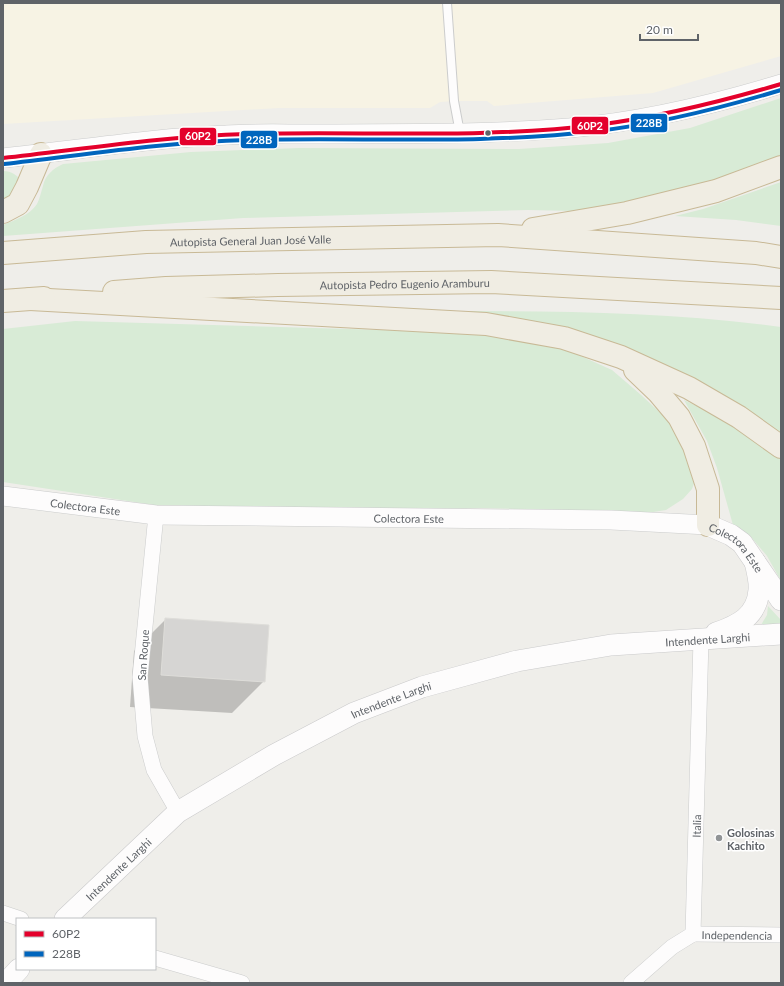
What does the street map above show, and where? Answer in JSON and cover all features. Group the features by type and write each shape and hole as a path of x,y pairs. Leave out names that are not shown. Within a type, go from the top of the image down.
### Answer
{"highway":[{"path":"3,212 18,204 41,154"},
{"path":"498,236 627,213 716,191 781,167"},
{"path":"498,236 756,253 781,257"},
{"name":"Autopista General Juan José Valle","path":"3,253 146,242 498,236"},
{"name":"Autopista Pedro Eugenio Aramburu","path":"30,299 166,288 491,282 781,298"},
{"path":"3,301 30,299 486,324 564,338 621,357 690,388 739,417 781,447"},
{"path":"621,357 658,392 679,417 694,446 708,489 708,525"}],"main road":[{"name":"Colectora Este","path":"708,525 731,535 742,543 781,600"},
{"path":"701,639 732,628 748,617 756,605 759,589 755,562"},
{"name":"Intendente Larghi","path":"66,918 178,812 274,755 354,713 422,687 517,661 611,645 781,634"},
{"path":"6,983 18,970"}],"street":[{"path":"3,158 141,142 226,135 460,133 570,128 622,122 673,113 736,98 781,84"},
{"name":"Colectora Este","path":"3,496 156,515 618,521 708,525"},
{"name":"San Roque","path":"156,515 140,677 145,736 154,770 178,812"},
{"name":"Italia","path":"693,934 701,639"},
{"path":"3,914 17,918"},
{"path":"631,983 672,947 693,934"},
{"name":"Independencia","path":"693,934 781,935"},
{"path":"156,958 242,983"}],"lane":[{"path":"447,3 454,101 460,133"}],"shaded area":[{"path":"3,3 781,3 781,56 653,93 494,106 487,101 454,101 440,102 430,108 279,108 3,124"}],"green space":[{"path":"781,98 781,161 721,185 574,211 528,210 243,218 3,236 3,225 22,217 34,208 38,202 46,178 53,170 63,164 191,152 299,148 519,149 608,143 690,128"},
{"path":"3,171 14,174 22,182 3,205"},
{"path":"781,182 781,226 736,220 675,216 703,209"},
{"path":"438,311 610,313 695,318 781,327 781,435 702,383 636,356"},
{"path":"75,321 454,332 513,337 563,348 612,370 640,394 668,420 698,472 692,489 683,499 666,510 647,513 481,508 299,513 154,505 3,482 3,329"},
{"path":"684,400 722,418 781,459 781,581 767,556 751,537 733,525 717,468 707,441"},
{"path":"768,606 781,620 781,624 761,625 767,615"}],"building":[{"path":"165,618 269,625 265,682 161,675"}],"transit line":[{"name":"60P2","path":"3,158 124,143 216,135 290,133 422,134 509,132 597,125 620,122 712,103 781,84"},
{"name":"228B","path":"4,164 125,149 216,141 291,139 422,140 510,138 597,131 667,120 781,90"}],"place":[{"name":"Golosinas Kachito","path":"719,838"}]}
